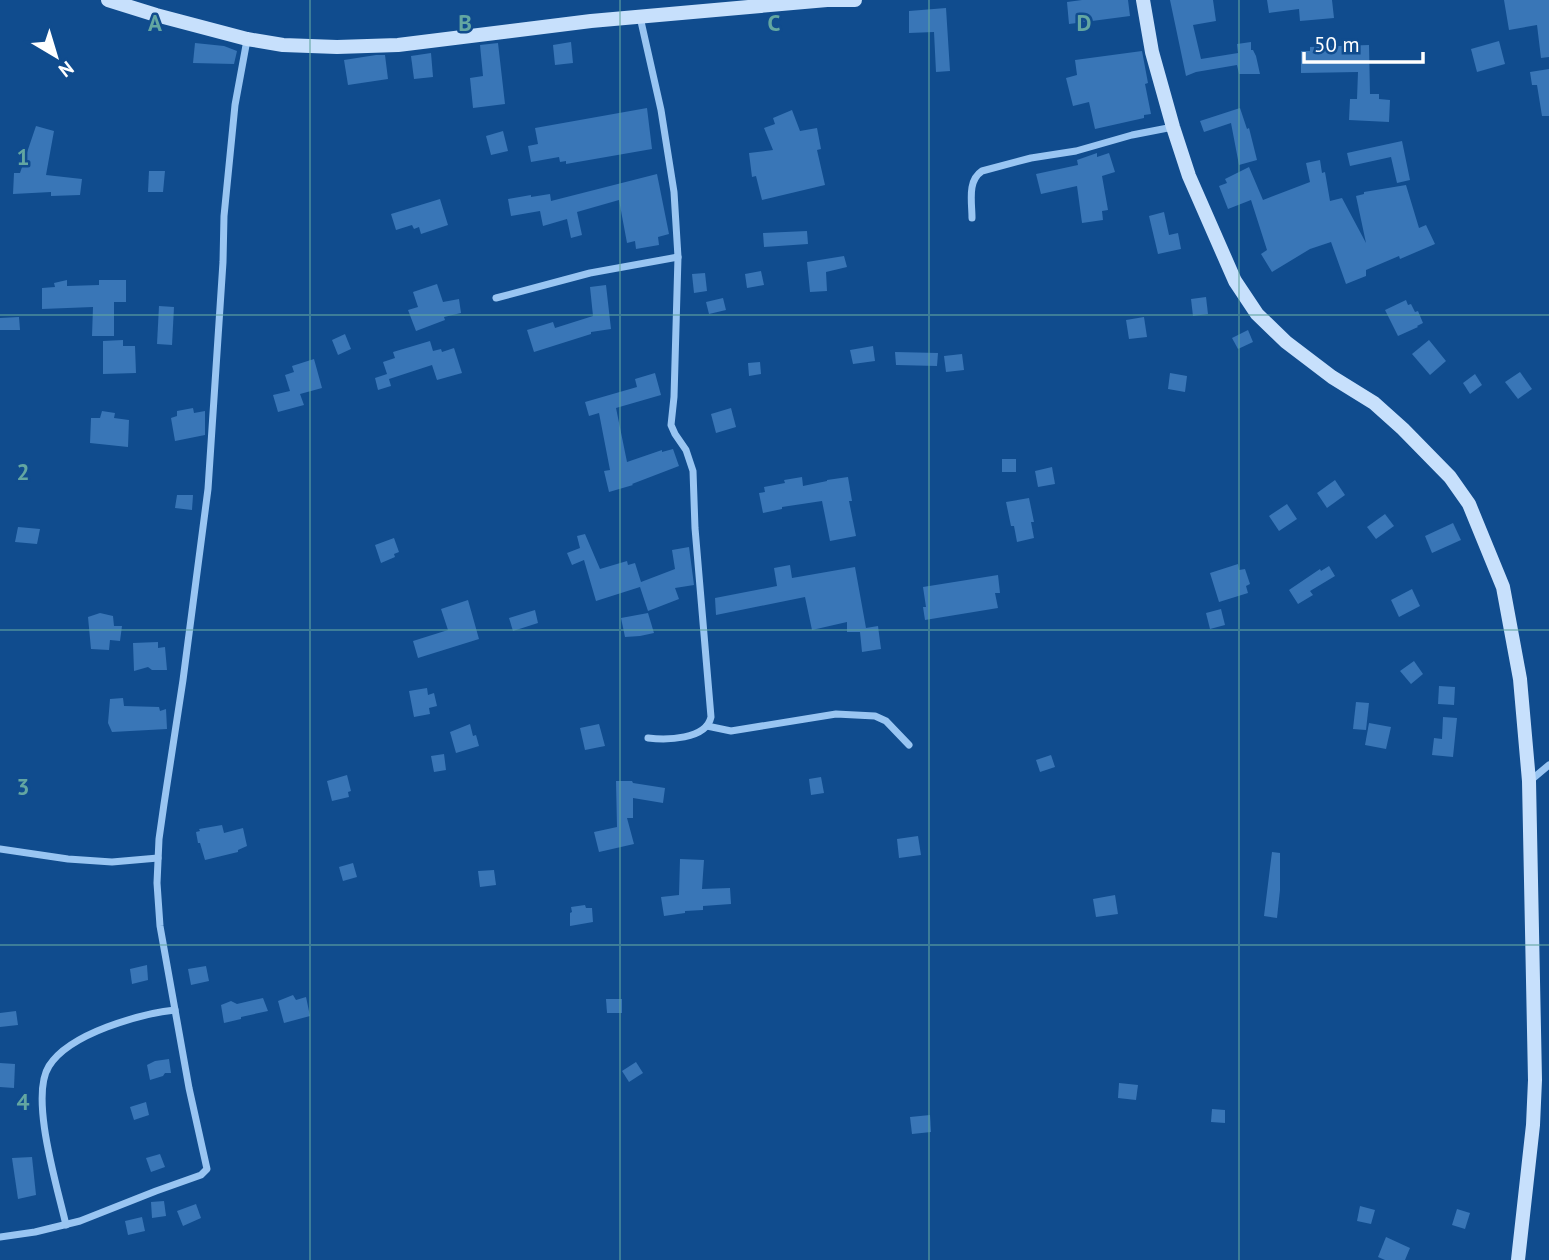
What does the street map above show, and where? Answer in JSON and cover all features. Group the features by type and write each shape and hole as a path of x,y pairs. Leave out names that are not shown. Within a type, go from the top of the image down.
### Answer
{"street":[{"path":"108,0 247,39 283,45 313,46 398,45 640,16 855,0"},
{"path":"1143,0 1153,52 1189,176 1235,281 1257,314 1286,342 1332,377 1374,403 1450,477 1469,504 1503,587 1520,679 1530,781 1535,1080 1533,1125 1518,1260"},
{"path":"640,16 661,110 674,192 678,257 671,425 686,450 693,471 710,709 710,721 699,732 677,738 648,738"},
{"path":"0,1237 80,1221 201,1175 207,1169 189,1088 160,926 157,883 164,804 208,489 224,216 235,105 247,39"},
{"path":"972,218 972,184 975,176 982,171 1173,127"},
{"path":"496,298 590,272 678,257"},
{"path":"707,726 731,731 836,714 875,716 886,721 909,745"},
{"path":"1530,781 1549,765"},
{"path":"0,849 111,862 158,858"},
{"path":"66,1225 42,1108 44,1079 48,1066 61,1052 94,1032 148,1014 175,1010"}],"building":[{"path":"1128,0 1130,16 1069,24 1067,2"},
{"path":"1170,0 1213,0 1216,21 1193,25 1201,59 1238,53 1237,44 1251,42 1251,50 1256,56 1260,74 1239,74 1237,65 1186,76"},
{"path":"1267,0 1332,0 1334,18 1300,21 1299,9 1269,13"},
{"path":"1504,0 1549,0 1549,57 1541,58 1537,25 1509,30"},
{"path":"946,8 950,71 936,72 934,32 909,33 909,11"},
{"path":"1499,41 1505,64 1477,72 1471,49"},
{"path":"571,42 573,63 555,65 553,45"},
{"path":"195,43 224,46 237,51 234,64 193,63"},
{"path":"498,43 505,104 473,108 470,78 483,76 480,45"},
{"path":"1369,45 1370,94 1379,94 1379,99 1390,100 1389,122 1349,120 1350,99 1357,99 1358,72 1301,73 1301,51 1310,51 1310,47"},
{"path":"1142,51 1151,114 1095,129 1089,102 1073,106 1066,78 1077,75 1075,60"},
{"path":"431,53 433,77 414,79 411,56"},
{"path":"385,55 388,79 348,85 344,60"},
{"path":"1549,69 1549,116 1542,116 1537,85 1532,85 1530,72"},
{"path":"647,108 652,149 566,164 566,161 560,162 559,157 531,162 528,146 538,144 535,128"},
{"path":"1240,108 1247,129 1249,128 1257,160 1239,165 1231,123 1204,132 1200,121"},
{"path":"792,110 800,131 817,128 821,149 817,150 825,185 762,200 756,176 752,177 749,153 773,150 764,128 775,124 773,118"},
{"path":"36,126 54,131 46,175 82,179 80,195 51,196 51,192 13,194 14,173 20,173"},
{"path":"503,131 508,151 491,155 486,136"},
{"path":"1402,141 1410,180 1397,183 1391,157 1350,166 1347,153"},
{"path":"1097,153 1097,157 1109,153 1115,172 1102,176 1108,210 1102,211 1103,220 1082,223 1077,186 1041,194 1036,174 1078,165 1077,160"},
{"path":"1320,160 1330,201 1342,198 1366,243 1356,196 1364,192 1406,185 1419,228 1426,225 1435,244 1366,270 1366,276 1346,284 1331,242 1310,249 1272,272 1261,254 1267,250 1251,200 1228,209 1219,186 1227,183 1225,179 1249,167 1263,200 1310,182 1306,163"},
{"path":"149,171 165,171 163,192 148,192"},
{"path":"657,174 669,234 658,237 659,245 636,249 635,241 627,243 619,200 577,212 582,235 571,238 567,219 543,226 540,211 511,216 508,199 550,194 551,201"},
{"path":"440,199 448,225 421,234 419,227 414,229 412,225 396,230 391,214"},
{"path":"1164,212 1169,235 1178,233 1181,249 1158,254 1149,216"},
{"path":"807,231 808,244 764,247 763,233"},
{"path":"844,256 847,267 826,272 827,291 810,292 807,262"},
{"path":"761,271 764,285 747,288 745,274"},
{"path":"705,273 707,291 694,293 692,274"},
{"path":"67,280 67,286 99,285 99,280 126,280 126,302 114,302 114,336 92,336 93,307 42,309 42,288 55,287 54,283"},
{"path":"437,284 443,302 459,299 461,313 444,317 445,320 416,331 408,310 418,307 413,292"},
{"path":"606,285 611,329 591,332 534,352 527,330 553,322 555,328 593,316 590,287"},
{"path":"1206,297 1208,314 1193,316 1191,299"},
{"path":"723,298 726,310 709,314 706,302"},
{"path":"1406,300 1415,312 1418,311 1423,323 1398,336 1385,310"},
{"path":"159,306 174,307 172,345 157,344"},
{"path":"19,317 20,330 0,330 0,318"},
{"path":"1144,317 1147,337 1129,339 1126,320"},
{"path":"1248,330 1253,342 1238,349 1232,338"},
{"path":"345,334 351,349 338,355 332,340"},
{"path":"123,340 123,346 135,346 136,373 103,374 103,341"},
{"path":"1429,340 1446,361 1430,375 1412,354"},
{"path":"430,341 433,351 441,349 442,352 454,348 462,373 437,380 432,365 389,379 391,386 378,390 375,378 387,374 383,362 395,358 393,352"},
{"path":"873,346 875,361 853,364 850,350"},
{"path":"895,352 938,353 937,366 896,365"},
{"path":"962,354 964,370 946,372 944,356"},
{"path":"314,359 322,388 300,394 304,405 278,412 273,395 290,391 285,375 294,372 292,366"},
{"path":"760,362 761,374 749,376 748,363"},
{"path":"1520,372 1532,389 1518,399 1505,382"},
{"path":"655,373 661,395 616,408 627,462 673,449 679,466 609,492 604,471 610,470 599,413 589,416 585,402 637,387 635,379"},
{"path":"1170,373 1187,376 1185,392 1168,389"},
{"path":"1475,374 1482,385 1470,394 1463,383"},
{"path":"193,408 194,413 205,411 205,435 175,441 171,418 177,416 177,411"},
{"path":"731,408 736,427 716,433 711,414"},
{"path":"102,411 115,413 114,418 129,420 128,447 90,443 91,418 100,418"},
{"path":"1002,459 1016,459 1016,472 1002,472"},
{"path":"1052,467 1055,484 1038,487 1035,471"},
{"path":"802,477 803,486 848,477 852,501 849,501 856,536 830,541 822,501 763,513 759,493 765,492 764,487"},
{"path":"1335,480 1345,495 1327,508 1317,493"},
{"path":"177,495 193,495 192,510 175,508"},
{"path":"1029,498 1034,538 1017,542 1006,502"},
{"path":"1287,504 1297,519 1279,531 1269,516"},
{"path":"1385,514 1394,526 1376,539 1367,527"},
{"path":"1453,523 1461,540 1432,553 1425,536"},
{"path":"18,527 40,529 37,544 15,542"},
{"path":"585,534 600,569 627,561 628,565 635,563 641,582 675,569 672,550 689,547 694,585 675,588 679,599 648,611 640,587 596,601 584,560 572,565 567,553 580,548 577,536"},
{"path":"394,538 399,552 394,554 395,557 381,563 375,545"},
{"path":"1238,564 1239,570 1245,569 1250,584 1246,586 1248,593 1219,602 1210,573"},
{"path":"790,565 792,578 855,567 866,628 878,626 881,649 862,652 860,632 847,632 847,622 812,630 805,597 716,615 715,598 777,586 774,568"},
{"path":"1329,566 1335,576 1310,591 1313,595 1298,604 1289,590"},
{"path":"998,575 1000,593 995,593 998,608 925,620 923,587"},
{"path":"1412,589 1420,606 1399,617 1391,600"},
{"path":"468,600 479,639 418,658 413,641 448,630 441,609"},
{"path":"1221,609 1225,625 1210,629 1206,613"},
{"path":"535,610 538,623 513,631 509,618"},
{"path":"100,613 113,616 114,626 122,626 120,641 110,640 109,650 91,649 88,617"},
{"path":"648,613 654,633 625,637 621,618"},
{"path":"158,642 158,648 165,647 167,670 152,670 148,667 134,671 133,643"},
{"path":"1414,661 1423,674 1411,684 1400,671"},
{"path":"1439,686 1455,687 1454,705 1438,704"},
{"path":"427,688 428,695 434,693 437,706 429,708 430,714 414,717 409,691"},
{"path":"123,698 124,706 159,707 160,711 166,709 167,729 112,732 108,723 110,699"},
{"path":"1356,702 1369,703 1366,730 1353,729"},
{"path":"1443,717 1457,718 1453,757 1432,755 1434,738 1442,739"},
{"path":"1369,723 1391,727 1386,749 1365,745"},
{"path":"470,724 479,746 456,753 450,732"},
{"path":"599,724 605,746 585,750 580,728"},
{"path":"444,754 446,770 434,772 431,756"},
{"path":"1051,755 1055,767 1040,772 1036,760"},
{"path":"347,775 351,791 348,792 349,797 332,801 327,781"},
{"path":"821,777 824,793 811,795 809,779"},
{"path":"616,781 632,781 665,788 663,803 633,798 633,818 627,818 634,844 599,852 594,832 617,827"},
{"path":"222,825 224,833 243,828 247,846 238,852 205,860 196,832 200,831 199,829"},
{"path":"918,836 921,855 899,858 897,839"},
{"path":"1272,852 1280,853 1277,918 1264,916"},
{"path":"680,859 704,860 702,889 730,888 731,904 703,906 703,910 664,916 661,897 679,895"},
{"path":"353,863 357,877 343,881 339,867"},
{"path":"494,870 496,885 480,887 478,871"},
{"path":"1115,895 1118,914 1096,917 1093,899"},
{"path":"585,905 586,908 592,908 593,922 570,926 571,907"},
{"path":"147,965 148,980 132,984 130,969"},
{"path":"206,966 209,981 191,985 188,969"},
{"path":"293,995 296,1000 306,997 310,1016 284,1023 278,1001"},
{"path":"263,998 268,1011 224,1023 221,1005 231,1001 237,1004"},
{"path":"606,999 622,999 622,1013 607,1013"},
{"path":"16,1011 18,1025 0,1027 0,1013"},
{"path":"169,1059 171,1073 150,1080 147,1065"},
{"path":"636,1062 643,1073 629,1082 622,1071"},
{"path":"0,1063 15,1064 14,1088 0,1087"},
{"path":"1119,1083 1138,1085 1136,1100 1118,1098"},
{"path":"146,1102 149,1115 134,1120 130,1107"},
{"path":"1212,1109 1225,1110 1225,1123 1211,1122"},
{"path":"930,1115 931,1132 912,1134 910,1117"},
{"path":"160,1154 165,1167 151,1172 146,1158"},
{"path":"32,1157 36,1195 18,1199 12,1158"},
{"path":"164,1201 166,1216 152,1218 151,1202"},
{"path":"196,1204 201,1218 183,1226 177,1211"},
{"path":"1360,1206 1375,1210 1371,1224 1357,1221"},
{"path":"1457,1209 1470,1213 1465,1229 1452,1225"},
{"path":"142,1217 145,1231 128,1235 125,1221"},
{"path":"1386,1237 1410,1248 1405,1260 1385,1260 1378,1257"}]}
